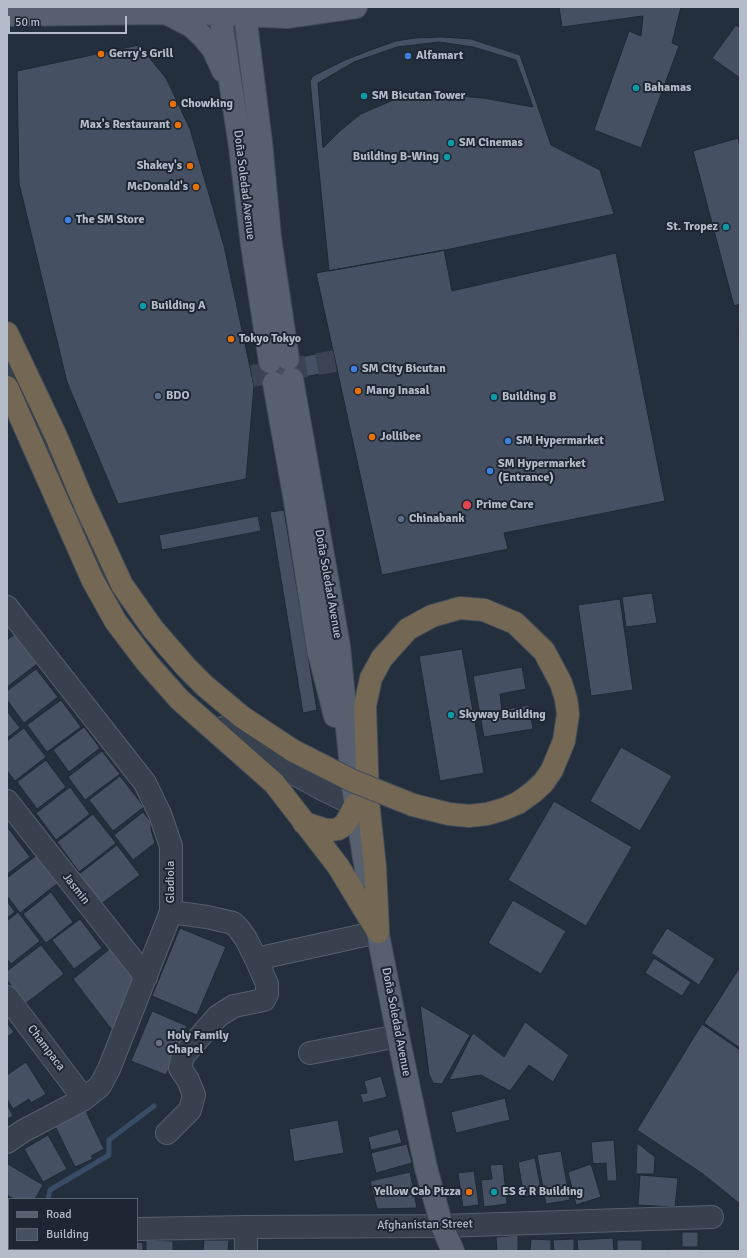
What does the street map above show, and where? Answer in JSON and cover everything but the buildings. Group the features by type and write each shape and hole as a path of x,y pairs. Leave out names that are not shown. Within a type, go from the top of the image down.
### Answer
{"highway":[{"path":"7,333 56,436 81,496 119,578 127,591 153,629 186,667 205,686 242,717 292,750 353,781 413,805 449,814 469,816 504,810 518,803 543,783 552,770 564,741 568,714 566,699 561,683 544,651 515,623 484,610 460,608 432,616 408,629 382,658 371,678 365,706 358,798 375,867 378,932"},
{"path":"7,388 93,581 116,622 148,664 180,700 274,783 338,866 378,932"},
{"path":"303,822 326,830 338,829 347,821 358,798"}],"main road":[{"path":"17,15 63,7"},
{"path":"17,15 165,13 220,10 245,11 287,17 356,7"},
{"name":"Doña Soledad Avenue","path":"220,10 252,245 281,371 339,646 358,798"},
{"name":"Doña Soledad Avenue","path":"245,11 261,142 281,371"},
{"path":"165,13 192,26 203,37 213,49 231,89"},
{"name":"Doña Soledad Avenue","path":"378,932 426,1168 442,1226 453,1251"}],"street":[{"path":"7,354 85,538 112,606 162,674 228,732 275,763 324,790 358,798"},
{"name":"Gladiola","path":"7,607 145,783 160,814 171,846 171,912 109,1069 100,1086 84,1099 23,1131 7,1142"},
{"name":"Jasmin","path":"7,801 146,977"},
{"path":"167,1133 190,1110 194,1094 188,1080 180,1068 182,1056 218,1016 234,1006 264,1000 267,994 267,984 256,958 246,939 233,923 207,917 171,912"},
{"path":"256,958 378,932"},
{"name":"Champaca","path":"7,997 84,1099"},
{"path":"310,1052 398,1036"},
{"name":"Afghanistan Street","path":"138,1229 442,1226 712,1217"},
{"path":"246,1227 246,1251"}],"waterway":[{"path":"48,1198 50,1190 109,1155 109,1140 154,1106"}],"tunnel":[{"path":"252,376 335,361"}],"place":[{"name":"Gerry's Grill","path":"101,54"},
{"name":"Alfamart","path":"408,56"},
{"name":"Bahamas","path":"636,88"},
{"name":"SM Bicutan Tower","path":"364,96"},
{"name":"Chowking","path":"173,104"},
{"name":"Max's Restaurant","path":"178,125"},
{"name":"SM Cinemas","path":"451,143"},
{"name":"Building B-Wing","path":"447,157"},
{"name":"Shakey's","path":"190,166"},
{"name":"McDonald's","path":"196,187"},
{"name":"The SM Store","path":"68,220"},
{"name":"St. Tropez","path":"726,227"},
{"name":"Building A","path":"143,306"},
{"name":"Tokyo Tokyo","path":"231,339"},
{"name":"SM City Bicutan","path":"354,369"},
{"name":"Mang Inasal","path":"358,391"},
{"name":"BDO","path":"158,396"},
{"name":"Building B","path":"494,397"},
{"name":"Jollibee","path":"372,437"},
{"name":"SM Hypermarket","path":"508,441"},
{"name":"SM Hypermarket (Entrance)","path":"490,471"},
{"name":"Prime Care","path":"467,505"},
{"name":"Chinabank","path":"401,519"},
{"name":"Skyway Building","path":"451,715"},
{"name":"Holy Family Chapel","path":"159,1043"},
{"name":"Yellow Cab Pizza","path":"469,1192"},
{"name":"ES & R Building","path":"494,1192"}]}
